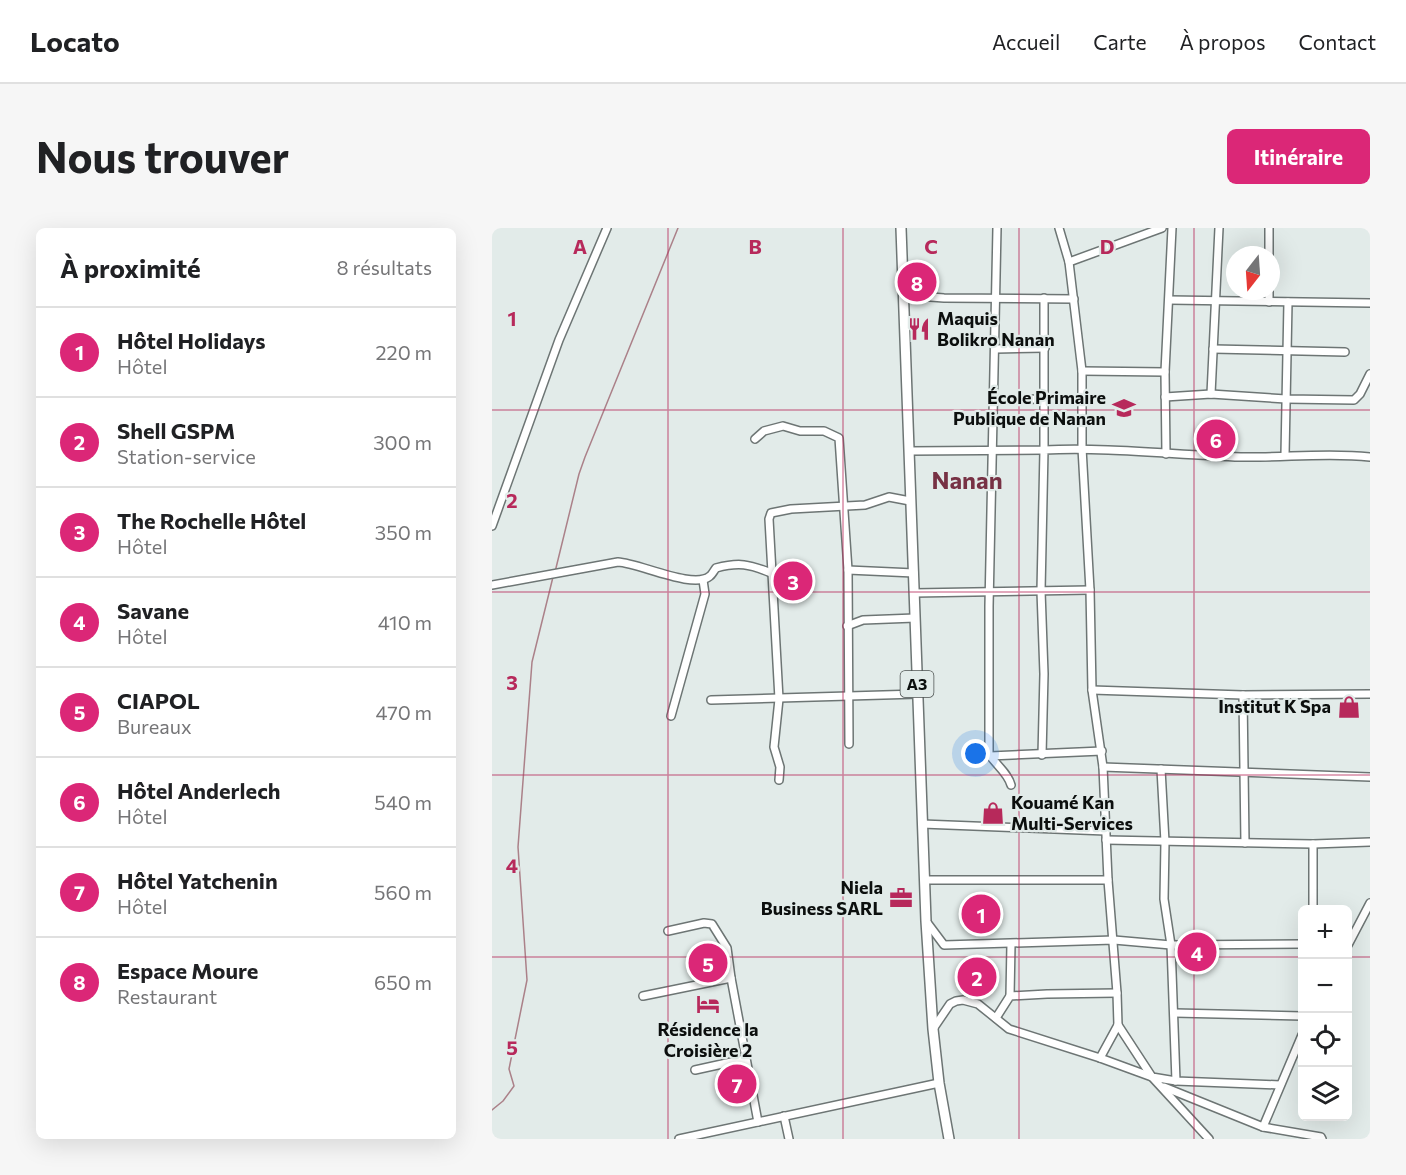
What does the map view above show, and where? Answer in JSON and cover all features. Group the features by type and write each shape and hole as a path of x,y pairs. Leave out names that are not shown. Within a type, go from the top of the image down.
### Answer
{"highway":[{"name":"A3","path":"901,228 926,921 933,1029 939,1083 949,1139"}],"street":[{"path":"492,526 560,340 607,228"},
{"path":"997,228 989,591 990,756 1009,777 1011,785"},
{"path":"1059,228 1069,262 1082,371 1082,448 1090,590 1092,690 1102,751 1108,880 1117,993 1118,1025 1100,1058"},
{"path":"1069,262 1162,228"},
{"path":"1166,454 1165,372 1172,228"},
{"path":"1211,394 1219,228"},
{"path":"1269,228 1269,246"},
{"path":"904,295 996,299 1074,299"},
{"path":"1042,755 1044,298"},
{"path":"1169,300 1370,303"},
{"path":"1285,455 1288,302"},
{"path":"996,349 1045,348"},
{"path":"1213,349 1345,352"},
{"path":"1082,371 1165,372"},
{"path":"1165,397 1211,394 1286,399 1354,400 1360,394 1370,374"},
{"path":"993,400 1043,399"},
{"path":"755,439 764,431 783,426 800,431 824,431 839,438 848,570 849,744"},
{"path":"909,451 1082,448 1244,457 1285,455 1370,457"},
{"path":"779,780 780,767 774,747 779,699 771,573 769,519 771,513 778,510 865,505 889,497 910,501"},
{"path":"492,585 618,562 638,565 690,580 703,580 711,576 716,568 732,564 748,564 771,573"},
{"path":"848,570 914,573"},
{"path":"671,716 705,594 703,580"},
{"path":"914,593 1090,590"},
{"path":"847,626 863,620 915,618"},
{"path":"1092,690 1243,695 1370,694"},
{"path":"711,700 918,694"},
{"path":"1243,695 1245,843"},
{"path":"990,756 1102,751"},
{"path":"1103,767 1370,777"},
{"path":"1161,769 1165,842 1164,899 1171,945 1176,1081"},
{"path":"922,824 1106,831"},
{"path":"1106,840 1245,843 1370,842"},
{"path":"1313,843 1313,905"},
{"path":"925,880 1108,880"},
{"path":"1352,936 1370,903"},
{"path":"926,921 944,945 1114,940 1171,945 1298,944"},
{"path":"668,931 704,923 712,924 727,948 758,1122"},
{"path":"996,1018 1010,996 1011,944"},
{"path":"643,996 731,978"},
{"path":"1010,996 1117,993"},
{"path":"933,1029 950,1004 956,1000 963,1000 978,1004 1009,1029 1152,1077 1176,1081 1280,1085"},
{"path":"1175,1013 1298,1016"},
{"path":"1118,1025 1152,1077 1209,1139"},
{"path":"1263,1127 1298,1044"},
{"path":"695,1070 745,1059"},
{"path":"679,1139 939,1083"},
{"path":"1162,1086 1263,1127 1322,1139"},
{"path":"784,1116 789,1139"}],"waterway":[{"path":"555,572 585,457 678,228"},
{"path":"492,1110 503,1101 514,1086 509,1069 527,980 518,847 532,662 553,577"}],"place":[{"name":"Espace Moure","path":"917,282"},
{"name":"Maquis Bolikro Nanan","path":"919,329"},
{"name":"École Primaire Publique de Nanan","path":"1124,408"},
{"name":"Hôtel Anderlech","path":"1216,439"},
{"name":"The Rochelle Hôtel","path":"793,581"},
{"name":"Institut K Spa","path":"1349,707"},
{"name":"Kouamé Kan Multi-Services","path":"993,813"},
{"name":"Niela Business SARL","path":"901,898"},
{"name":"Hôtel Holidays","path":"981,914"},
{"name":"Savane","path":"1197,952"},
{"name":"CIAPOL","path":"708,963"},
{"name":"Shell GSPM","path":"977,977"},
{"name":"Résidence la Croisière 2","path":"708,1004"},
{"name":"Hôtel Yatchenin","path":"737,1084"}],"district":[{"name":"Nanan","path":"967,481"}]}
